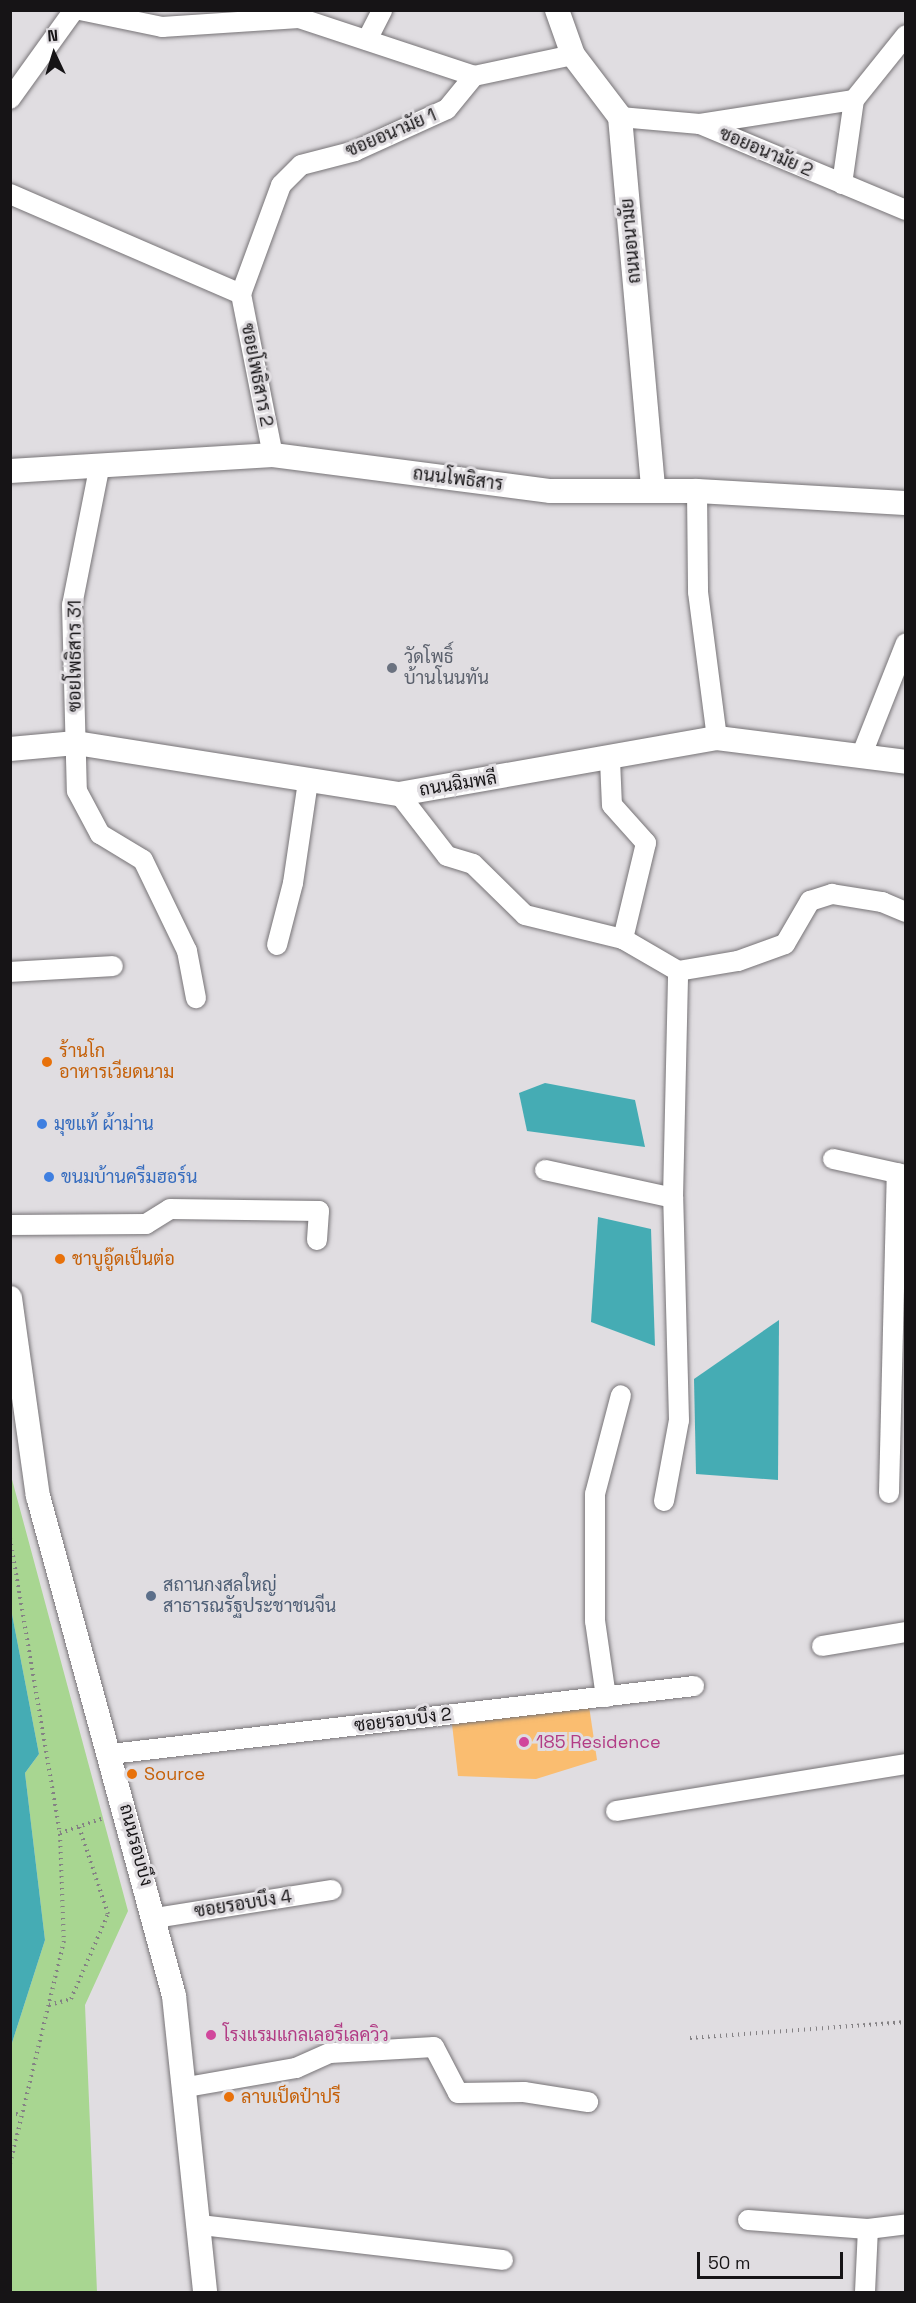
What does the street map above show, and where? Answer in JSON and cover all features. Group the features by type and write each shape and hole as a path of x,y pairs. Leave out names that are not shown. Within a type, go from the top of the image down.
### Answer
{"street":[{"path":"10,99 74,10"},
{"path":"80,10 162,27 299,18 474,76 573,55"},
{"path":"367,40 382,10"},
{"path":"557,10 573,55 620,117"},
{"path":"843,184 854,100 906,35"},
{"name":"ซอยอนามัย 1","path":"241,294 281,185 301,165 356,151 447,109 474,76"},
{"path":"699,124 854,100"},
{"name":"ซอยอนามัย 2","path":"620,117 699,124 906,210"},
{"name":"ถนนอนามัย","path":"620,117 653,489"},
{"path":"10,194 241,294"},
{"name":"ซอยโพธิสาร 2","path":"241,294 273,455"},
{"name":"ถนนโพธิสาร","path":"10,471 273,455 551,491 653,489 906,503"},
{"name":"ซอยโพธิสาร 31","path":"100,464 72,604 77,791 100,834 143,860 186,951 196,998"},
{"path":"697,491 698,592 717,738"},
{"path":"862,754 906,644"},
{"name":"ถนนฉิมพลี","path":"10,749 76,743 399,794 609,760 717,738 862,754 906,762"},
{"path":"609,760 612,805 646,843 623,939"},
{"path":"277,945 293,883 308,781"},
{"path":"399,794 447,856 473,864 525,915 623,939 678,971 738,961 785,944 810,901 832,894 882,902 906,912"},
{"path":"10,972 113,966"},
{"path":"664,1501 679,1420 673,1198 678,971"},
{"path":"833,1159 901,1174 898,1387 889,1493"},
{"path":"545,1170 673,1198"},
{"path":"10,1225 146,1224 170,1209 319,1211 317,1240"},
{"name":"ถนนรอบบึง","path":"10,1298 38,1496 127,1810 174,1996 187,2087 201,2225 205,2292"},
{"path":"606,1697 595,1621 595,1494 621,1395"},
{"path":"822,1646 906,1632"},
{"name":"ซอยรอบบึง 2","path":"111,1754 694,1686"},
{"path":"616,1811 906,1764"},
{"name":"ซอยรอบบึง 4","path":"154,1918 332,1890"},
{"path":"187,2087 296,2068 330,2053 434,2048 458,2093 524,2092 588,2102"},
{"path":"748,2220 868,2229 906,2224"},
{"path":"201,2225 503,2260"},
{"path":"865,2292 868,2229"}],"path":[{"path":"10,1538 43,1752 60,1833 64,1941 10,2164"},
{"path":"60,1833 127,1810"},
{"path":"49,2005 71,2000 108,1914 79,1827"},
{"path":"690,2038 906,2022"},
{"path":"10,2113 22,2115"}],"green space":[{"path":"10,1472 128,1911 85,2005 97,2292 11,2292 11,2046 45,1940 25,1773 39,1754 11,1609"}],"water":[{"path":"545,1083 635,1100 645,1147 527,1131 519,1093"},
{"path":"598,1217 651,1229 655,1346 591,1322"},
{"path":"779,1320 778,1480 696,1474 694,1379"},
{"path":"11,1609 39,1754 25,1773 45,1940 11,2046"}],"building":[{"name":"185 Residence","path":"589,1706 597,1760 536,1779 458,1776 452,1724"}],"place":[{"name":"วัดโพธิ์ บ้านโนนทัน","path":"392,668"},
{"name":"ร้านโก อาหารเวียดนาม","path":"47,1062"},
{"name":"มุขแท้ ผ้าม่าน","path":"42,1124"},
{"name":"ขนมบ้านครีมฮอร์น","path":"49,1177"},
{"name":"ชาบูอู๊ดเป็นต่อ","path":"60,1259"},
{"name":"สถานกงสุลใหญ่ สาธารณรัฐประชาชนจีน","path":"151,1596"},
{"name":"185 Residence","path":"524,1742"},
{"name":"Source","path":"132,1774"},
{"name":"โรงแรมแกลเลอรีเลควิว","path":"211,2035"},
{"name":"ลาบเป็ดป๋าปรี","path":"229,2097"}]}
